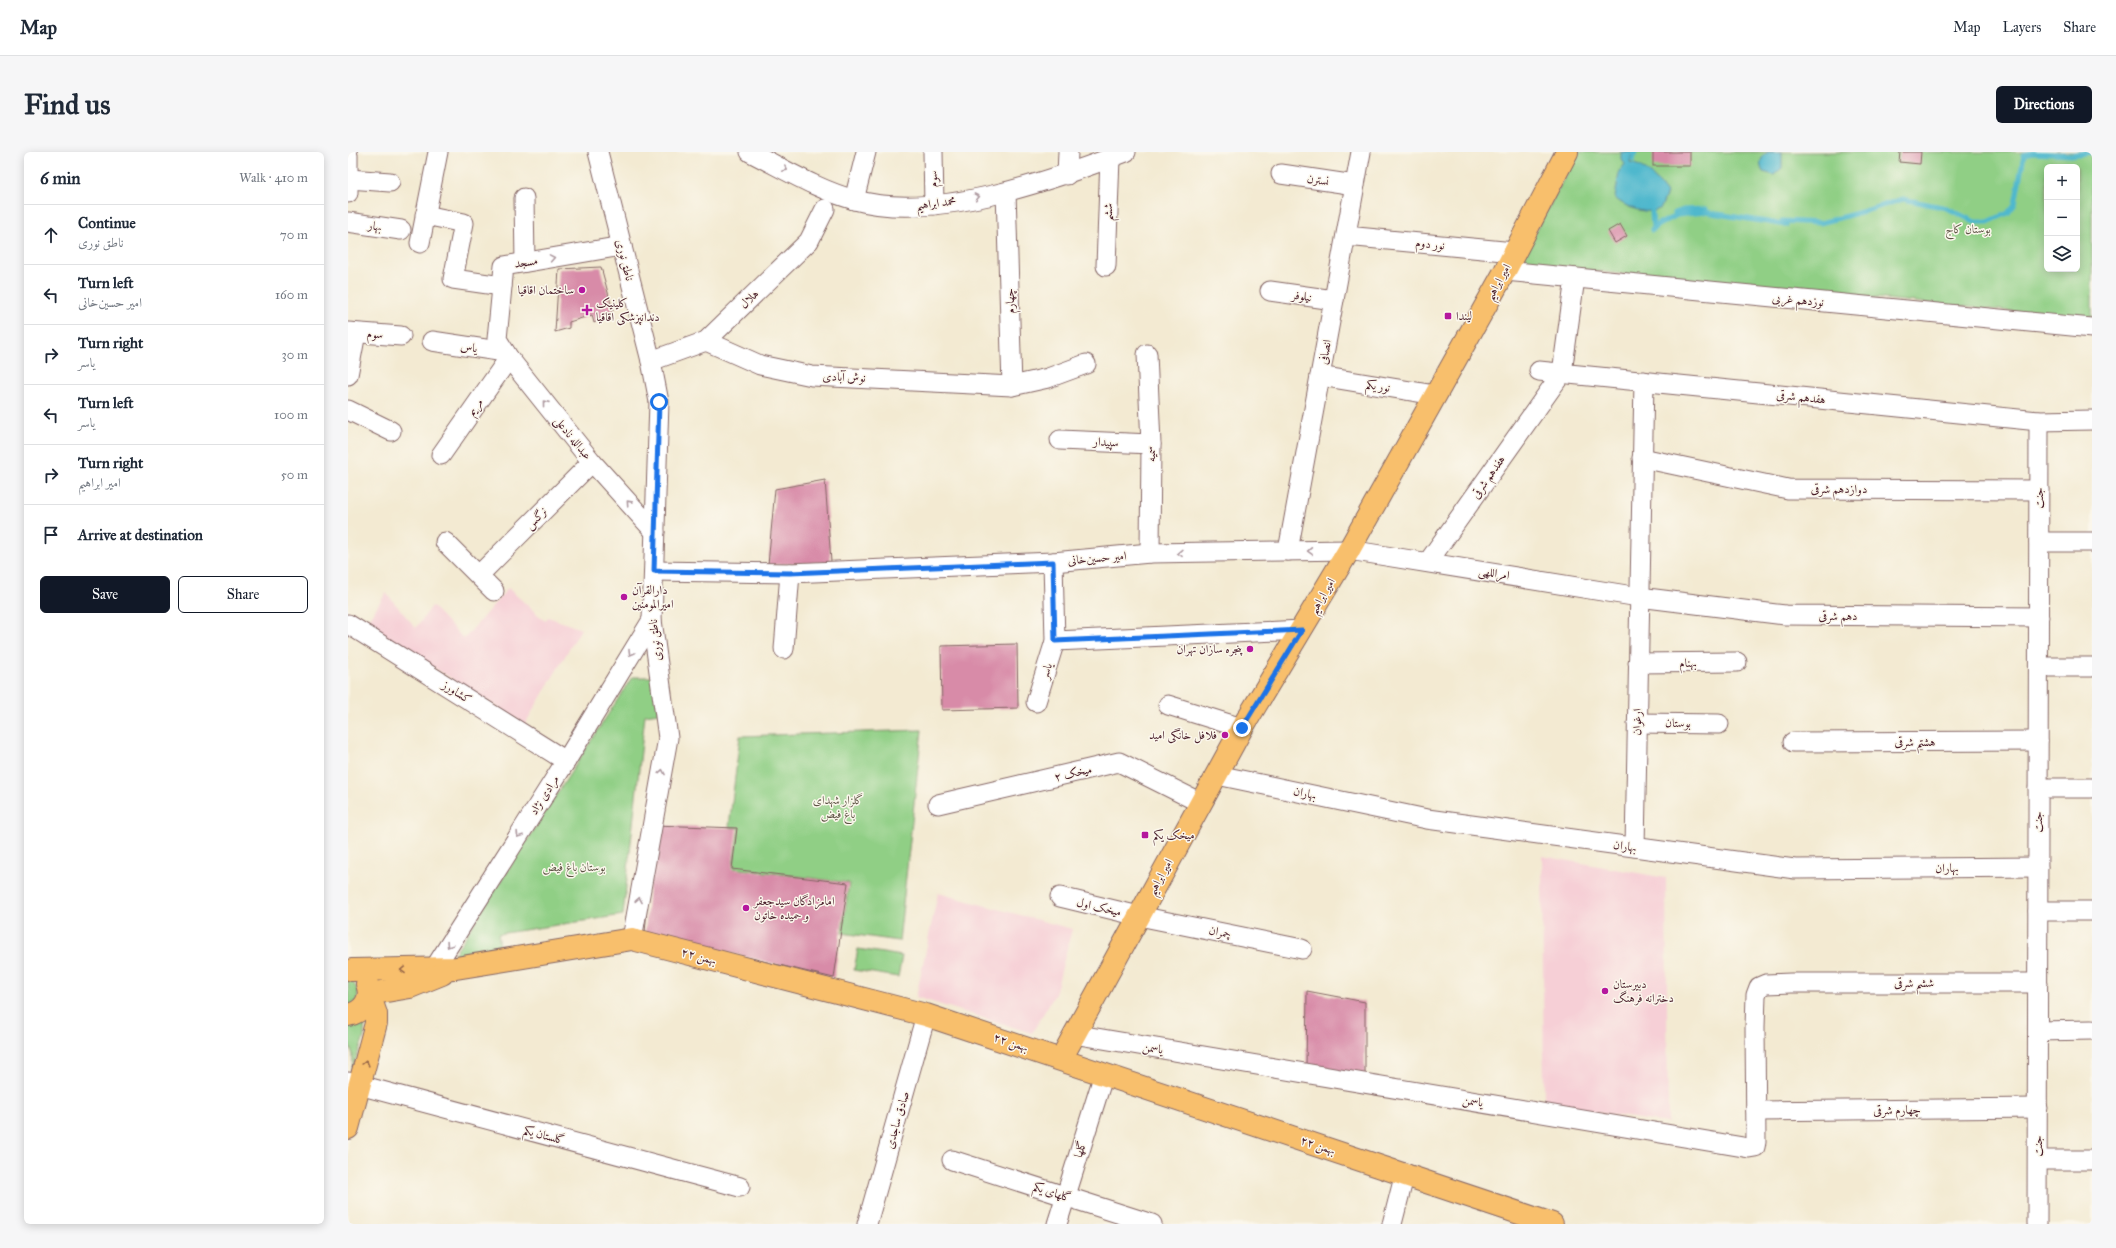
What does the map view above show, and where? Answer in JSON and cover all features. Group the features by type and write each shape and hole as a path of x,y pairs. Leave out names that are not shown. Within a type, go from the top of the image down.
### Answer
{"main road":[{"name":"امیر ابراهیم","path":"1061,1059 1073,1034 1242,728 1349,550 1505,272 1567,152"},
{"name":"۲۲ بهمن","path":"350,970 456,968 632,938 926,1015 1405,1173 1552,1224"},
{"name":"۲۲ بهمن","path":"369,994 410,987 456,968"},
{"path":"348,1128 354,1084 376,1023 376,1014 365,979 350,970"},
{"path":"348,1015 363,1009 369,994"}],"street":[{"path":"420,243 438,152"},
{"name":"ناطق نوری","path":"598,152 651,361 659,402 652,620 668,738 632,938"},
{"name":"محمد ابراهیم","path":"750,152 813,184 854,200 891,207 934,205 1006,192 1067,175 1118,155"},
{"path":"854,200 866,152"},
{"name":"سوم","path":"933,152 934,205"},
{"path":"1067,175 1068,152"},
{"name":"انصافی","path":"1288,551 1362,152"},
{"path":"348,155 348,186 390,182"},
{"name":"ششم","path":"1106,266 1118,155"},
{"name":"نسترن","path":"1281,174 1355,185"},
{"name":"چهارم","path":"1006,192 1012,386"},
{"path":"524,198 525,262"},
{"name":"هلال","path":"651,361 706,341 809,241 825,209"},
{"path":"425,215 464,223 454,280 502,286"},
{"name":"بهار","path":"348,222 401,230"},
{"name":"نور دوم","path":"1346,236 1514,252"},
{"name":"مسجد","path":"504,350 502,286 504,266 622,246"},
{"name":"نوزدهم غربی","path":"1505,272 2092,328"},
{"name":"هفدهم شرقی","path":"1428,562 1562,373 1575,278"},
{"name":"نیلوفر","path":"1270,291 1334,300"},
{"path":"348,375 352,332"},
{"name":"سوم","path":"352,332 401,336"},
{"name":"یاس","path":"432,341 504,350"},
{"name":"نوش آبادی","path":"706,341 760,365 812,376 865,377 1012,386"},
{"name":"مریم","path":"441,455 504,350"},
{"name":"عبدالله نادعلی","path":"504,350 592,462 655,532"},
{"name":"سمیه","path":"1148,354 1151,444 1150,553"},
{"path":"1012,386 1048,378 1086,364"},
{"name":"هفدهم شرقی","path":"1539,371 2039,421 2092,420"},
{"name":"نور یکم","path":"1320,376 1435,395"},
{"name":"ارغوان","path":"1635,847 1644,381"},
{"path":"348,410 391,431"},
{"name":"جنت","path":"2038,1224 2039,421"},
{"name":"سپیدار","path":"1060,440 1151,444"},
{"name":"دوازدهم شرقی","path":"1642,458 1788,489 2039,490"},
{"name":"نرگس","path":"479,574 592,462"},
{"path":"445,542 479,574 494,591"},
{"path":"2039,542 2092,542"},
{"name":"امراللهی","path":"1349,550 1640,596"},
{"name":"امیر حسین‌خانی","path":"654,571 790,573 1053,562 1150,553 1349,550"},
{"name":"یاسر","path":"1036,702 1055,641 1053,562"},
{"path":"784,649 790,573"},
{"name":"دهم شرقی","path":"1640,596 1785,615 2038,617"},
{"name":"مرادی نژاد","path":"434,969 566,761 652,620"},
{"name":"کشاورز","path":"348,624 566,761"},
{"path":"1055,641 1302,630"},
{"name":"بهنام","path":"1638,663 1737,662"},
{"path":"2038,667 2092,667"},
{"path":"1168,705 1242,728"},
{"name":"بوستان","path":"1637,722 1719,724"},
{"name":"هشتم شرقی","path":"1793,742 2038,741"},
{"name":"میخک ۲","path":"938,804 1119,762 1201,804"},
{"name":"بهاران","path":"1217,775 1427,819 1795,869 2038,867"},
{"path":"2038,788 2092,788"},
{"name":"میخک اول","path":"1060,897 1139,916"},
{"path":"2038,911 2092,911"},
{"name":"چمران","path":"1139,916 1302,949"},
{"name":"ششم شرقی","path":"1755,1027 1756,995 1758,987 1766,984 2038,983"},
{"name":"صادق ساجدی","path":"867,1224 926,1015"},
{"name":"یاسمن","path":"1073,1034 1749,1148 1755,1147 1756,1142 1755,1027"},
{"path":"2038,1031 2092,1030"},
{"name":"گلها","path":"1057,1224 1104,1074"},
{"name":"گلستان یکم","path":"354,1084 740,1187"},
{"name":"چهارم شرقی","path":"1756,1111 2038,1108"},
{"name":"گلهای یکم","path":"952,1160 1152,1224"},
{"path":"2038,1160 2092,1160"},
{"path":"1392,1224 1405,1173"}],"shaded area":[{"path":"508,588 545,621 548,617 581,629 525,724 365,625 386,593 416,628 432,606 464,639"},
{"name":"دبیرستان دخترانه فرهنگ","path":"1542,856 1666,878 1668,1123 1544,1105"},
{"path":"938,893 1072,929 1055,994 1032,1033 916,997"}],"green space":[{"name":"بوستان کاج","path":"1578,152 2092,152 2092,319 1530,265 1522,258"},
{"name":"بوستان باغ فیض","path":"632,677 656,677 659,713 645,715 623,915 498,934 500,946 453,956"},
{"name":"گلزار شهدای باغ فیض","path":"922,730 899,941 842,933 849,883 733,868 739,828 729,827 740,736"},
{"path":"858,949 902,956 898,977 854,970"},
{"path":"348,978 357,988 358,997 353,1003 348,1005"},
{"path":"365,1009 364,1037 352,1070 353,1055 348,1041 348,1015"}],"water":[{"path":"1621,152 1632,152 1630,163 1636,164 1646,170 1667,193 1661,208 1650,211 1637,210 1625,205 1615,198 1619,172 1625,164 1621,159"},
{"path":"1768,152 1782,152 1782,168 1774,175 1763,172 1761,166 1762,158"}],"building":[{"path":"1653,152 1690,152 1690,166 1653,166"},
{"path":"1900,152 1921,152 1920,164 1899,162"},
{"path":"1620,224 1627,236 1615,243 1608,231"},
{"name":"ساختمان اقاقیا","path":"601,267 613,311 594,323 592,315 569,322 569,328 555,332 559,269"},
{"path":"825,480 831,562 768,565 775,489"},
{"path":"1017,644 1018,708 942,710 941,646"},
{"name":"امامزادگان سیدجعفر و حمیده خاتون","path":"654,825 737,828 732,869 848,883 834,978 645,933"},
{"path":"1307,991 1365,1002 1365,1082 1306,1070"}],"waterway":[{"path":"1633,160 1635,152"},
{"path":"1782,221 1820,223 1903,199 1947,208 1975,222 1988,222 2008,213 2015,204 2024,155 2032,153 2071,155 2092,152"},
{"path":"1675,213 1683,210 1706,209"},
{"path":"1652,212 1653,228"},
{"path":"1658,224 1677,215 1705,212 1786,225"},
{"path":"1652,230 1660,223"}],"place":[{"name":"ساختمان اقاقیا","path":"582,290"},
{"name":"کلینیک دندانپزشکی اقاقیا","path":"587,310"},
{"name":"لیندا","path":"1448,316"},
{"name":"دارالقرآن امیرالمومنین","path":"624,597"},
{"name":"پنجره سازان تهران","path":"1250,649"},
{"name":"فلافل خانگی امید","path":"1225,735"},
{"name":"میخک یکم","path":"1145,835"},
{"name":"امامزادگان سیدجعفر و حمیده خاتون","path":"746,908"},
{"name":"دبیرستان دخترانه فرهنگ","path":"1605,991"}],"route":[{"path":"659,402 654,571 790,573 1053,562 1055,641 1302,630 1242,728"}]}
